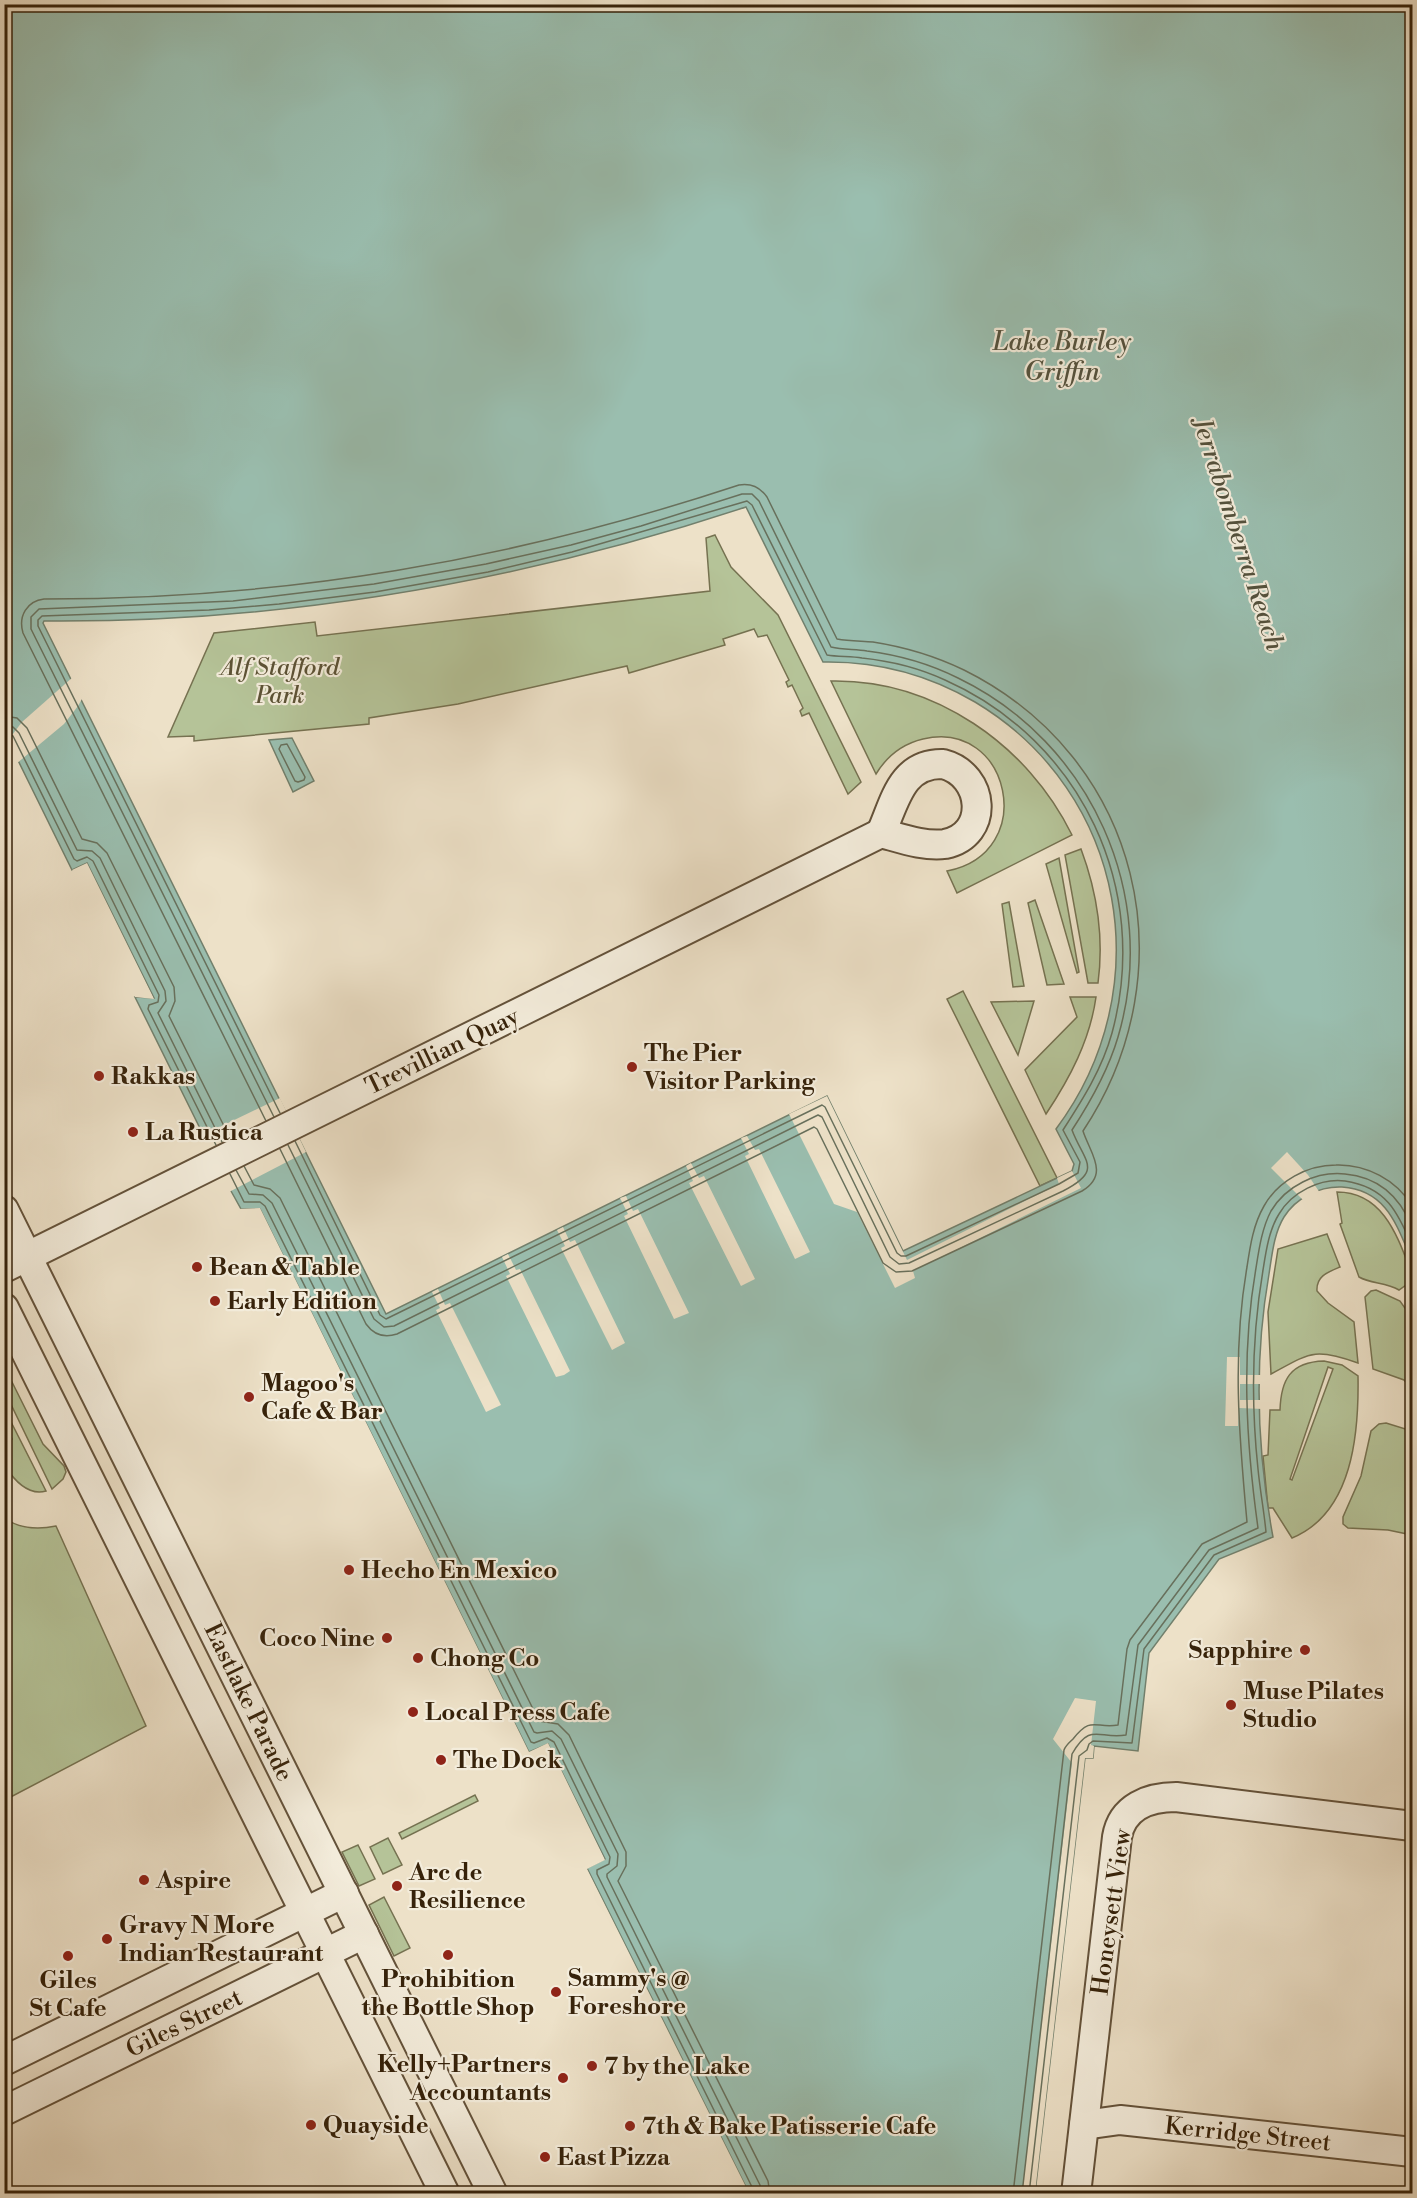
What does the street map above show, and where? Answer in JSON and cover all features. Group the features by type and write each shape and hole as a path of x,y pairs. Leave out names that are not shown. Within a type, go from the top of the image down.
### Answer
{"street":[{"name":"Trevillian Quay","path":"16,1263 881,833"},
{"name":"Eastlake Parade","path":"4,1210 16,1263 344,1893 493,2193"},
{"name":"Eastlake Parade","path":"4,1308 445,2193"},
{"name":"Honeysett View","path":"1076,2193 1117,1837 1120,1824 1132,1809 1152,1800 1176,1797 1413,1826"},
{"name":"Giles Street","path":"4,2061 344,1893"},
{"name":"Giles Street","path":"4,2111 364,1934"},
{"name":"Kerridge Street","path":"1084,2125 1120,2120 1413,2152"}],"green space":[{"name":"Alf Stafford Park","path":"715,535 731,567 778,615 861,782 848,794 809,713 802,716 800,711 803,708 792,685 788,687 786,682 789,680 767,635 758,637 754,629 723,639 725,645 629,673 627,666 458,704 369,718 369,724 194,741 194,736 168,737 214,633 315,622 317,636 710,591 706,538"},
{"path":"831,681 869,683 906,692 941,705 974,724 1004,746 1030,773 1053,802 1072,835 957,893 947,871 976,859 995,840 1003,816 1002,790 993,767 977,748 953,738 923,739 908,744 896,752 876,774"},
{"path":"1081,849 1087,865 1098,915 1100,966 1098,983 1088,983 1065,855"},
{"path":"1059,858 1079,972 1077,973 1046,864"},
{"path":"1035,900 1064,984 1047,985 1028,903"},
{"path":"1009,902 1024,986 1013,987 1002,904"},
{"path":"963,991 1057,1178 1040,1186 947,999"},
{"path":"1070,997 1096,997 1089,1028 1078,1058 1046,1114 1025,1070 1077,1017"},
{"path":"1034,1001 1018,1055 991,1002"},
{"path":"1337,1192 1353,1194 1367,1200 1387,1219 1395,1232 1412,1274 1406,1285 1399,1290 1359,1277 1340,1224 1342,1223"},
{"path":"1327,1234 1340,1267 1321,1278 1317,1291 1328,1303 1354,1322 1358,1363 1331,1355 1313,1355 1295,1361 1271,1374 1268,1312 1278,1249"},
{"path":"1376,1290 1400,1301 1412,1318 1412,1389 1404,1380 1373,1369 1365,1297 1371,1291"},
{"path":"1324,1361 1342,1365 1358,1376 1357,1422 1354,1446 1340,1491 1328,1510 1312,1526 1292,1538 1273,1508 1268,1508 1263,1456 1268,1455 1270,1410 1280,1410 1285,1382 1295,1369 1312,1362","holes":["1328,1367 1333,1369 1292,1480 1290,1479"]},
{"path":"4,1366 43,1444 64,1466 66,1472 63,1479 52,1489 5,1392"},
{"path":"4,1408 46,1491 33,1491 22,1486 5,1466 5,1447 12,1439 5,1422"},
{"path":"1386,1423 1412,1431 1412,1535 1388,1530 1348,1528 1343,1524 1343,1517 1361,1476 1371,1431 1379,1424"},
{"path":"4,1518 29,1528 56,1526 146,1726 5,1800"},
{"path":"475,1795 478,1801 402,1839 399,1833"},
{"path":"388,1838 402,1865 383,1874 370,1847"},
{"path":"358,1845 375,1879 359,1886 342,1852"},
{"path":"384,1897 410,1948 394,1956 369,1905"}],"water":[{"name":"Lake Burley Griffin","path":"5,5 1412,5 1412,1261 1388,1212 1370,1195 1357,1190 1333,1187 1309,1194 1289,1210 1278,1230 1272,1252 1264,1306 1259,1372 1261,1439 1273,1537 1219,1559 1149,1653 1138,1751 1094,1746 1093,1758 1085,1758 1035,2193 749,2193 587,1868 605,1859 548,1744 529,1752 260,1209 241,1209 231,1191 135,997 154,998 87,863 72,870 5,734","holes":["746,507 823,662 883,667 921,677 975,702 1026,741 1066,788 1095,840 1112,898 1116,957 1109,1016 1089,1074 1056,1129 1074,1164 1072,1171 903,1251 827,1096 386,1314 44,621 134,620 223,615 312,606 400,593 487,577 574,557 661,534"]},
{"path":"292,738 314,781 293,792 269,740"}],"pier":[{"path":"73,677 83,697 78,706 64,724 16,764 6,743 22,722"},
{"path":"87,863 154,999 135,997 134,994 149,995 85,867 74,873 72,870"},
{"path":"827,1096 907,1260 1059,1184 1057,1178 1072,1171 1081,1188 913,1271 915,1278 895,1288 857,1212 834,1204 789,1114"},
{"path":"280,1098 306,1152 229,1192 201,1136"},
{"path":"747,1136 755,1150 759,1149 810,1252 795,1259 745,1156 749,1154 741,1138"},
{"path":"1287,1152 1308,1175 1320,1193 1304,1201 1271,1168"},
{"path":"691,1163 699,1178 704,1176 755,1279 741,1286 689,1183 693,1181 686,1166"},
{"path":"626,1196 633,1211 638,1209 689,1313 674,1319 624,1216 628,1214 620,1198"},
{"path":"260,1208 529,1752 548,1743 605,1860 587,1869 749,2193 745,2194 584,1870 585,1866 601,1858 547,1747 530,1755 527,1754 258,1211 241,1212 237,1209"},
{"path":"563,1227 570,1242 575,1240 625,1343 612,1350 561,1248 565,1246 557,1230"},
{"path":"508,1254 516,1270 520,1269 570,1371 564,1375 556,1377 506,1276 510,1274 502,1257"},
{"path":"438,1289 445,1305 450,1303 501,1405 486,1412 436,1310 440,1308 432,1292"},
{"path":"1227,1357 1240,1357 1240,1375 1263,1375 1263,1384 1240,1384 1240,1400 1263,1400 1263,1409 1239,1408 1238,1426 1225,1426"},
{"path":"1075,1698 1096,1701 1091,1745 1094,1746 1093,1758 1085,1758 1035,2193 1022,2193 1072,1763 1053,1739"}],"place":[{"name":"The Pier Visitor Parking","path":"632,1067"},
{"name":"Rakkas","path":"99,1076"},
{"name":"La Rustica","path":"133,1132"},
{"name":"Bean & Table","path":"197,1267"},
{"name":"Early Edition","path":"215,1301"},
{"name":"Magoo's Cafe & Bar","path":"249,1397"},
{"name":"Hecho En Mexico","path":"349,1570"},
{"name":"Coco Nine","path":"387,1638"},
{"name":"Sapphire","path":"1305,1650"},
{"name":"Chong Co","path":"418,1658"},
{"name":"Muse Pilates Studio","path":"1231,1705"},
{"name":"Local Press Cafe","path":"413,1712"},
{"name":"The Dock","path":"441,1760"},
{"name":"Aspire","path":"144,1880"},
{"name":"Arc de Resilience","path":"397,1886"},
{"name":"Gravy N More Indian Restaurant","path":"107,1939"},
{"name":"Prohibition the Bottle Shop","path":"448,1955"},
{"name":"Giles St Cafe","path":"68,1956"},
{"name":"Sammy's @ Foreshore","path":"556,1992"},
{"name":"7 by the Lake","path":"592,2066"},
{"name":"Kelly+Partners Accountants","path":"563,2078"},
{"name":"Quayside","path":"311,2125"},
{"name":"7th & Bake Patisserie Cafe","path":"630,2126"},
{"name":"East Pizza","path":"545,2157"}],"water label":[{"name":"Jerrabomberra Reach","path":"1239,534"}]}
